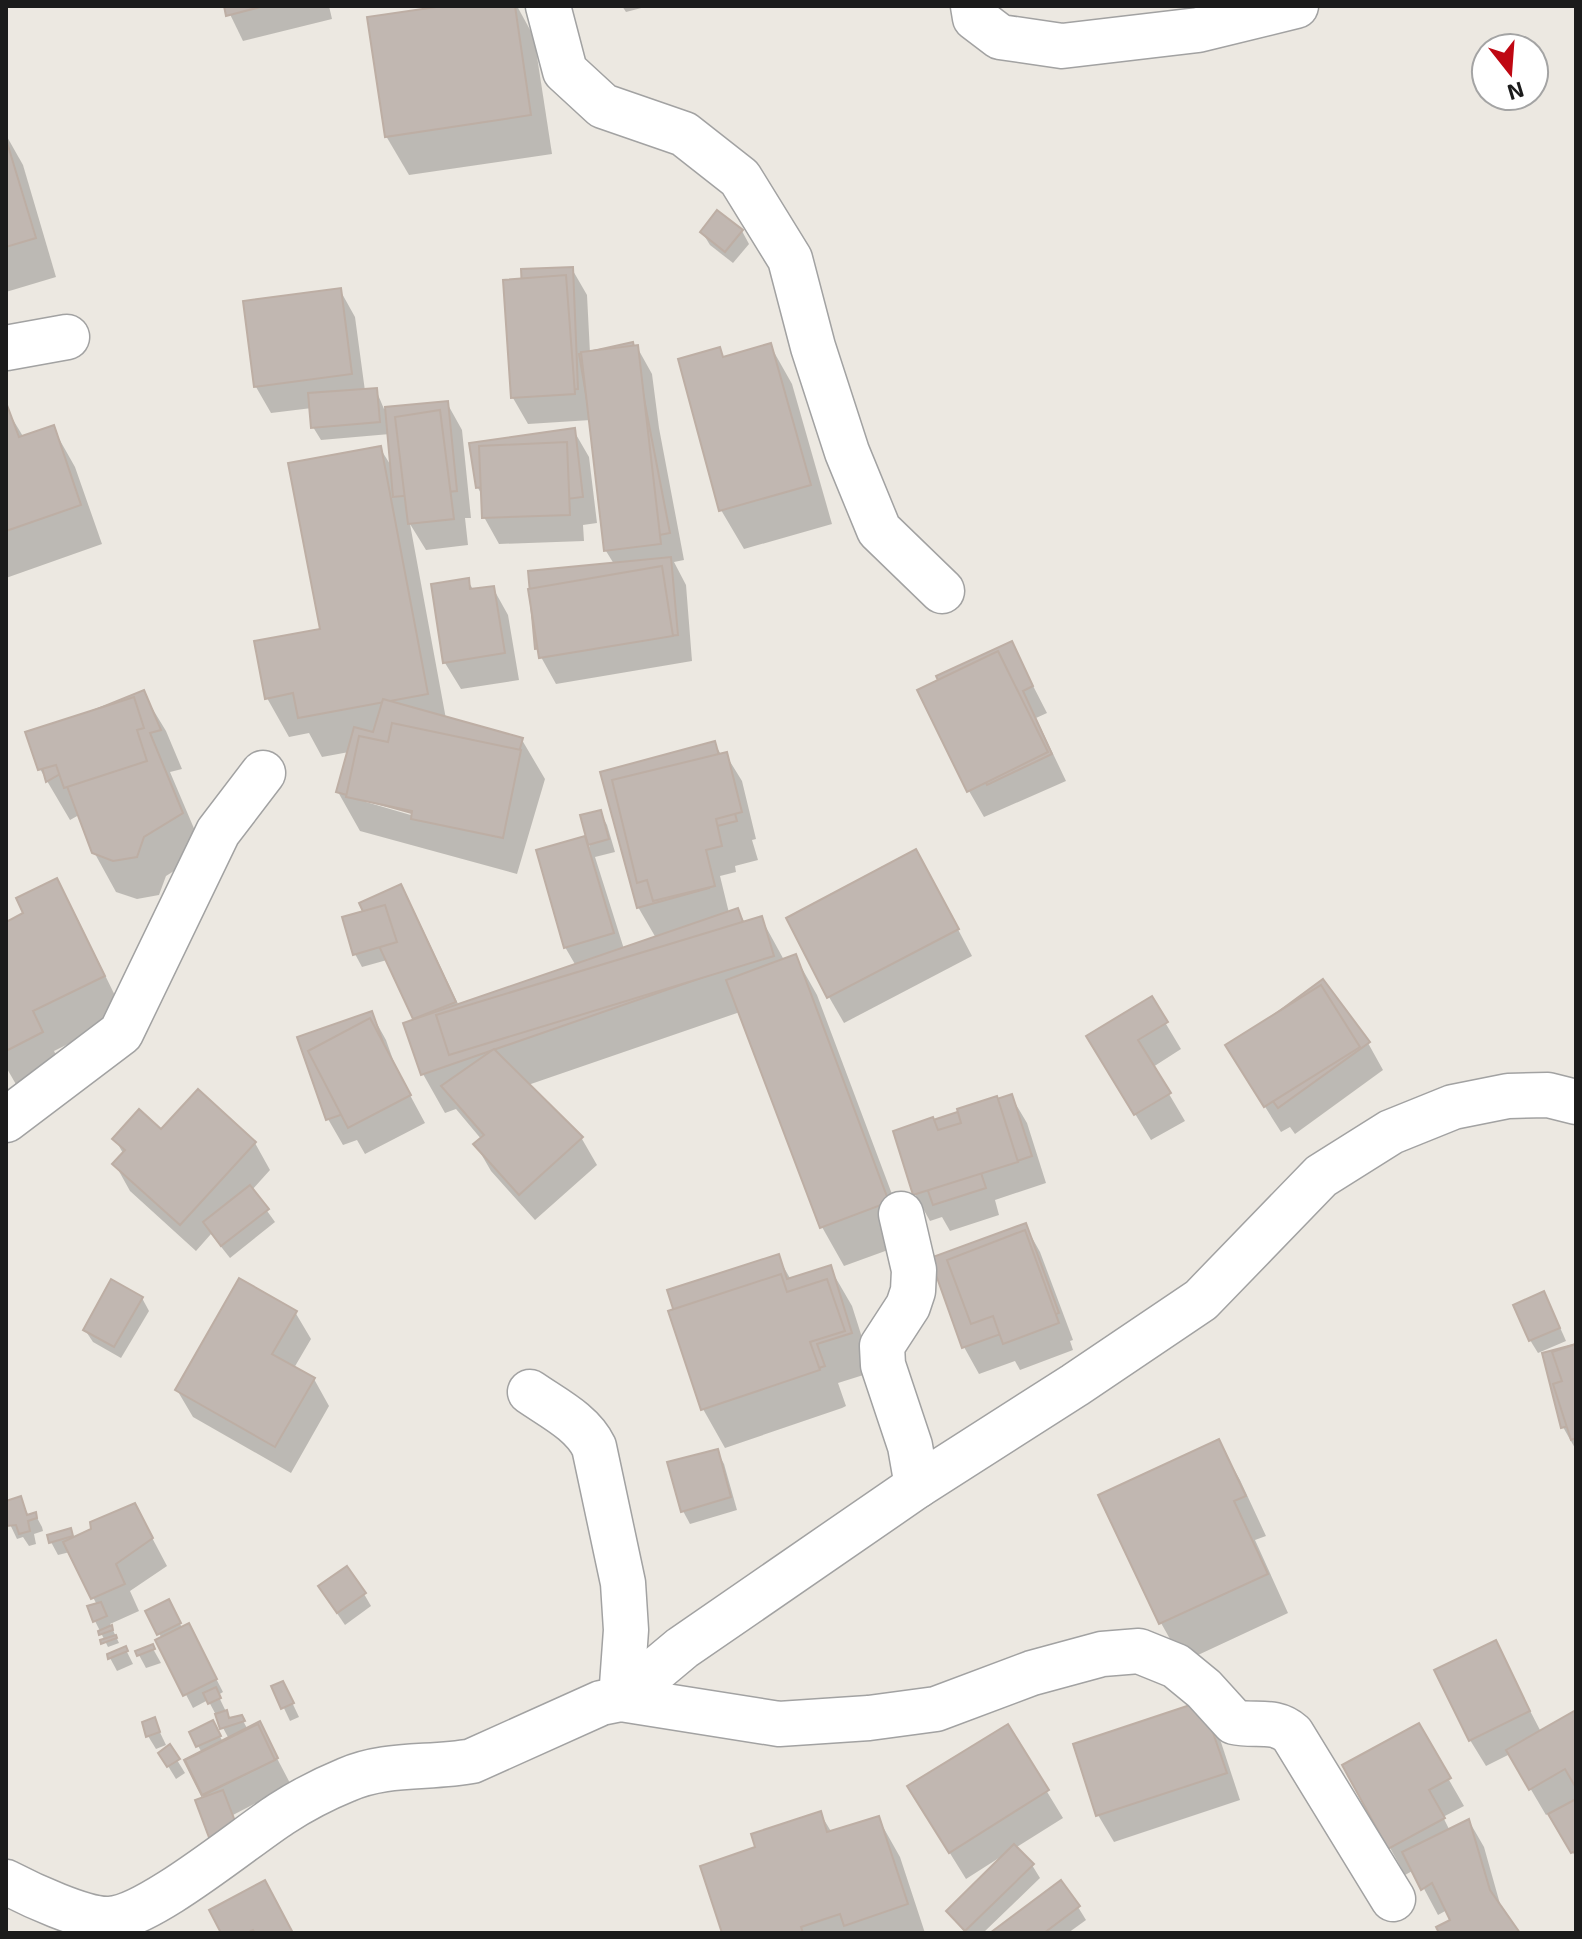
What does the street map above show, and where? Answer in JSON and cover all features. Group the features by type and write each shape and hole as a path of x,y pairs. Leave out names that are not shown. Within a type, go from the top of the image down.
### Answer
{"street":[{"path":"548,6 565,71 603,106 684,134 740,178 790,259 813,347 847,452 879,530 942,591"},
{"path":"973,6 975,18 1000,37 1062,46 1198,30 1296,6"},
{"path":"6,348 67,337"},
{"path":"11,1108 121,1033 218,832 263,773"},
{"path":"621,1699 682,1648 917,1486 1201,1300 1321,1176 1391,1132 1453,1107 1508,1096 1548,1095 1576,1102"},
{"path":"901,1214 914,1270 913,1291 908,1306 882,1346 883,1365 910,1446 917,1486"},
{"path":"530,1392 579,1426 594,1447 623,1583 626,1630 621,1699"},
{"path":"6,1882 41,1900 109,1919 152,1903 283,1813 348,1778 388,1767 472,1761 601,1703 621,1699 779,1724 869,1718 936,1709 1032,1673 1102,1654 1139,1651 1176,1666 1204,1689 1234,1722 1271,1723 1284,1727 1292,1734 1393,1899"}],"building":[{"path":"224,6 264,6 226,16"},
{"path":"443,6 515,6 531,115 385,137 367,17"},
{"path":"6,139 36,238 6,247"},
{"path":"717,210 743,230 725,252 700,232"},
{"path":"573,267 578,389 527,391 521,269"},
{"path":"566,275 575,394 511,398 503,280"},
{"path":"341,288 352,374 254,387 243,301"},
{"path":"633,342 670,533 612,544 579,354"},
{"path":"771,343 811,485 719,511 678,359 720,347 723,357"},
{"path":"638,345 661,544 604,551 581,352"},
{"path":"377,388 380,422 311,428 308,393"},
{"path":"448,401 457,491 393,497 385,407"},
{"path":"7,405 19,437 54,425 81,505 6,531"},
{"path":"440,410 454,519 408,524 395,417"},
{"path":"575,428 583,497 502,507 499,485 476,488 469,443"},
{"path":"567,442 570,515 482,518 479,446"},
{"path":"381,446 428,694 298,718 293,693 265,699 254,641 320,629 288,463"},
{"path":"671,557 678,635 535,649 528,571"},
{"path":"662,566 673,636 539,658 528,589"},
{"path":"469,578 470,589 494,586 505,653 443,663 431,584"},
{"path":"1012,641 1033,686 1023,691 1052,754 987,785 936,676"},
{"path":"998,651 1048,752 967,792 917,690"},
{"path":"144,690 161,730 150,733 183,813 144,837 137,857 113,861 92,853 62,773 46,782 33,735"},
{"path":"134,697 144,728 137,730 147,761 64,788 56,765 38,770 25,732"},
{"path":"383,699 523,738 495,836 336,792 354,727 373,732"},
{"path":"392,723 521,750 503,838 411,819 412,811 346,797 359,736 388,742"},
{"path":"715,741 737,821 694,832 709,888 637,908 600,772"},
{"path":"727,752 742,812 716,819 722,846 706,850 715,886 653,901 647,880 637,883 612,780"},
{"path":"601,810 609,839 588,845 580,815"},
{"path":"585,836 614,933 564,948 536,850"},
{"path":"916,849 959,929 827,998 786,918"},
{"path":"57,878 105,976 33,1011 43,1032 6,1051 6,922 23,913 16,898"},
{"path":"401,884 456,1002 413,1019 359,903"},
{"path":"385,905 397,942 353,955 342,917"},
{"path":"738,908 756,959 421,1075 403,1023"},
{"path":"762,916 774,956 449,1055 436,1015"},
{"path":"796,954 889,1202 820,1228 726,980"},
{"path":"1323,979 1370,1042 1278,1108 1232,1046"},
{"path":"1321,985 1360,1047 1264,1107 1225,1045"},
{"path":"1152,996 1168,1022 1138,1040 1171,1093 1134,1115 1086,1036"},
{"path":"372,1011 401,1094 326,1120 297,1037"},
{"path":"370,1018 411,1095 348,1128 308,1051"},
{"path":"494,1049 583,1137 519,1195 473,1144 484,1135 441,1086"},
{"path":"198,1089 256,1142 180,1225 112,1164 125,1150 112,1139 139,1109 161,1129"},
{"path":"1012,1094 1032,1156 981,1173 986,1188 933,1205 906,1129"},
{"path":"997,1096 1018,1162 913,1195 893,1131 933,1117 938,1130 961,1123 957,1109"},
{"path":"250,1185 269,1209 221,1246 203,1222"},
{"path":"1026,1223 1059,1313 962,1348 930,1258"},
{"path":"1025,1230 1059,1323 1003,1344 993,1316 971,1324 947,1260"},
{"path":"779,1254 787,1279 831,1265 852,1333 817,1344 825,1366 704,1405 667,1290"},
{"path":"781,1274 787,1292 827,1279 845,1331 810,1342 820,1370 701,1410 668,1311"},
{"path":"239,1278 297,1311 272,1354 315,1378 275,1447 175,1390"},
{"path":"111,1279 143,1297 114,1347 83,1330"},
{"path":"1544,1291 1560,1328 1529,1341 1513,1305"},
{"path":"1576,1344 1576,1424 1561,1428 1542,1353"},
{"path":"1576,1344 1576,1438 1571,1440 1553,1384 1562,1381 1552,1352"},
{"path":"1219,1439 1246,1496 1234,1501 1268,1574 1159,1624 1098,1495"},
{"path":"718,1449 731,1497 681,1512 667,1462"},
{"path":"21,1496 27,1515 36,1512 37,1518 28,1521 30,1531 19,1534 16,1525 7,1526 6,1501"},
{"path":"135,1503 153,1538 116,1564 125,1584 91,1599 63,1542 91,1529 90,1522"},
{"path":"71,1528 73,1536 49,1543 47,1535"},
{"path":"347,1566 366,1593 337,1613 318,1586"},
{"path":"169,1599 181,1623 157,1635 145,1611"},
{"path":"101,1602 107,1616 93,1622 87,1606"},
{"path":"189,1623 217,1679 183,1696 155,1640"},
{"path":"112,1625 113,1630 99,1635 98,1631"},
{"path":"116,1635 117,1638 101,1644 100,1640"},
{"path":"1496,1640 1530,1711 1469,1741 1434,1670"},
{"path":"153,1644 155,1649 137,1656 135,1651"},
{"path":"126,1646 128,1651 108,1659 107,1654"},
{"path":"283,1681 294,1703 281,1709 271,1686"},
{"path":"216,1687 221,1698 208,1704 203,1693"},
{"path":"1202,1701 1227,1773 1096,1816 1073,1744"},
{"path":"227,1710 229,1718 242,1715 245,1721 220,1729 215,1714"},
{"path":"1576,1710 1576,1788 1565,1769 1529,1790 1506,1750"},
{"path":"155,1717 160,1732 146,1737 142,1722"},
{"path":"213,1720 221,1736 196,1747 189,1732"},
{"path":"260,1721 278,1758 202,1796 184,1760"},
{"path":"1419,1723 1451,1778 1429,1790 1445,1818 1388,1849 1342,1765"},
{"path":"258,1724 275,1760 202,1795 185,1760"},
{"path":"1008,1724 1049,1790 949,1853 907,1786"},
{"path":"170,1744 180,1759 167,1767 158,1753"},
{"path":"223,1790 238,1829 210,1840 195,1800"},
{"path":"1576,1799 1576,1851 1571,1853 1548,1814"},
{"path":"821,1811 827,1832 879,1816 908,1904 844,1926 840,1914 801,1927 803,1933 722,1933 700,1866 755,1847 751,1834"},
{"path":"1469,1819 1490,1890 1520,1933 1439,1933 1436,1927 1450,1920 1432,1883 1421,1890 1402,1852"},
{"path":"1014,1844 1034,1864 965,1931 946,1911"},
{"path":"265,1880 293,1933 255,1933 253,1930 247,1933 221,1933 209,1910"},
{"path":"1061,1880 1080,1906 1044,1933 990,1933"}]}
